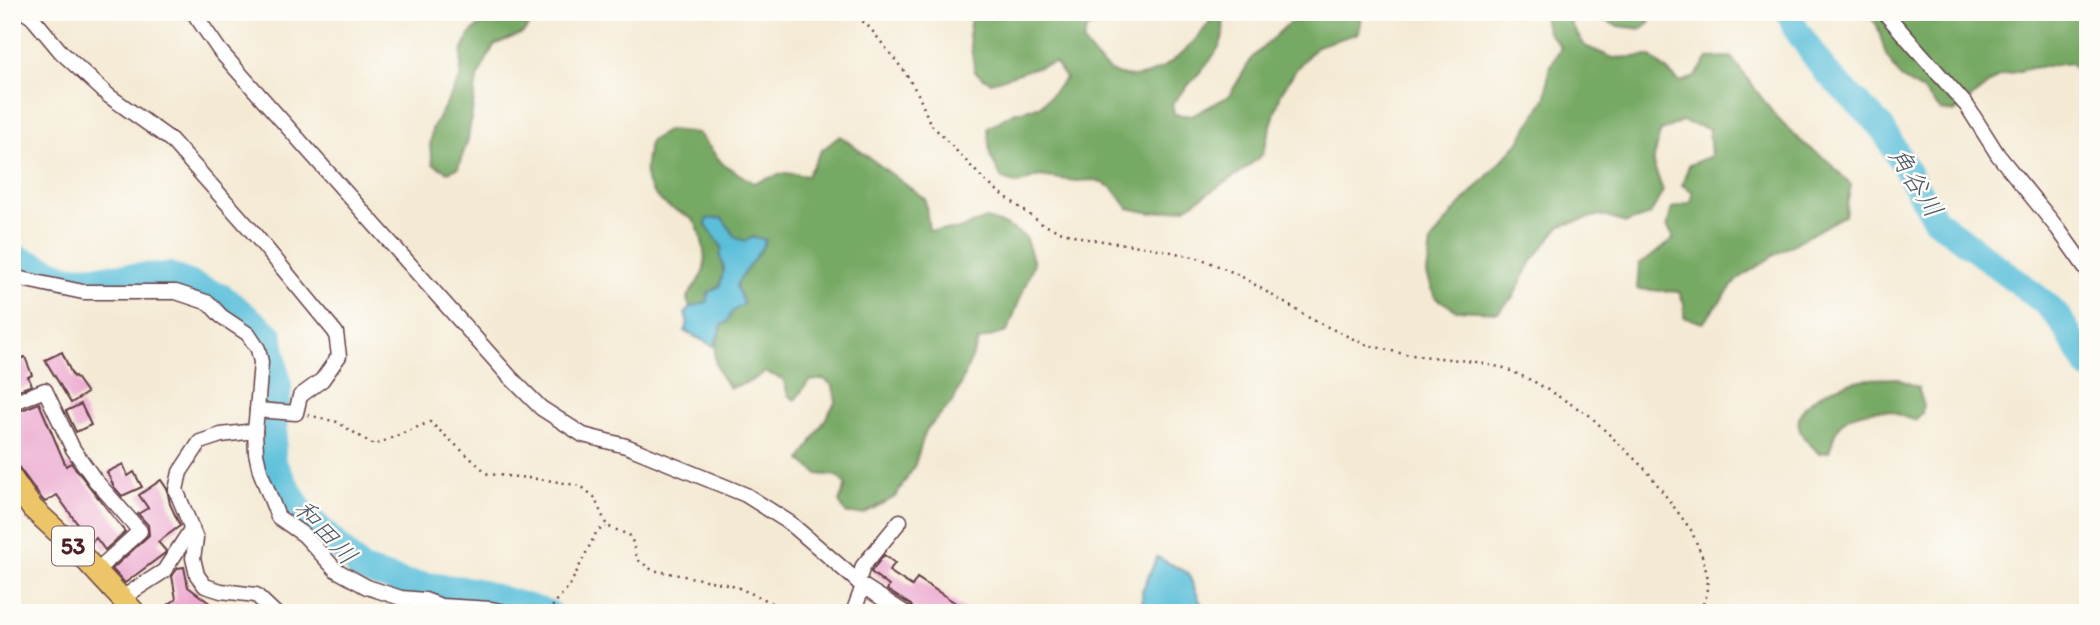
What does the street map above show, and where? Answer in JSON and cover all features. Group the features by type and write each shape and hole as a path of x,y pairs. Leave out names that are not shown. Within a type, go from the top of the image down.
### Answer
{"main road":[{"name":"53","path":"12,479 32,508 129,605"}],"street":[{"path":"24,12 61,52 109,96 171,140 251,230 336,333 339,356 321,380 300,396 296,412 257,410"},
{"path":"193,12 220,51 510,377 541,408 583,435 626,446 746,495 790,523 860,584 905,613"},
{"path":"1884,12 1967,106 1998,155 2088,271"},
{"path":"12,277 83,292 176,292 209,303 221,316 248,334 258,349 261,362 255,431 256,453 278,517 304,535 336,570 367,587 441,606 510,613"},
{"path":"12,402 45,390 73,449 94,480 140,531 96,571"},
{"path":"255,431 221,435 200,442 180,472 176,490 196,539 192,558 197,575 205,586 221,591 256,595 275,613"},
{"path":"853,613 863,566 900,521"},
{"path":"129,605 164,571 191,528"}],"path":[{"path":"852,12 870,28 904,71 930,122 986,182 1042,223 1088,239 1202,258 1239,275 1311,319 1364,344 1404,354 1476,362 1503,368 1534,381 1589,415 1648,472 1691,530 1703,558 1708,579 1706,597 1699,613"},
{"path":"296,412 337,422 374,445 430,422 488,474 581,486 594,497 607,526 631,536 637,559 652,570 732,585 791,613"},
{"path":"549,613 570,585 597,531 607,526"}],"green space":[{"path":"493,12 541,12 523,33 494,45 477,78 468,139 458,168 448,172 433,164 430,147 432,129 460,79 462,52 470,34"},
{"path":"971,12 1113,12 1107,21 1087,28 1083,42 1109,70 1134,77 1160,69 1185,50 1213,17 1223,18 1223,35 1216,52 1172,104 1174,114 1192,116 1229,96 1252,58 1290,22 1339,12 1355,12 1361,20 1359,33 1317,46 1297,68 1281,93 1262,155 1185,208 1152,213 1128,208 1113,188 1096,180 1076,181 1039,176 1018,184 1002,179 990,155 988,128 1013,113 1041,106 1066,78 1055,63 990,82 975,72 969,35"},
{"path":"1542,12 1647,12 1650,21 1642,29 1618,26 1596,16 1577,14 1570,23 1585,46 1613,58 1650,56 1680,82 1695,77 1708,58 1731,57 1777,118 1802,142 1828,161 1851,185 1845,215 1737,280 1703,323 1684,317 1684,303 1679,292 1637,289 1639,264 1674,238 1667,226 1672,208 1692,202 1692,191 1682,185 1689,165 1711,156 1709,129 1681,121 1660,132 1653,163 1663,191 1650,215 1626,223 1600,215 1560,226 1532,261 1513,297 1498,312 1456,310 1435,297 1427,274 1431,242 1453,213 1518,143 1546,97 1549,69 1561,47 1548,32"},
{"path":"1866,12 2088,12 2088,164 2082,77 2071,63 2031,68 1999,76 1954,112 1941,111 1924,92 1902,79 1886,55 1877,25"},
{"path":"669,130 698,133 722,163 753,183 785,173 807,176 821,151 840,136 925,199 929,230 956,230 986,219 1006,225 1025,237 1034,263 1007,332 979,340 954,400 926,430 914,467 895,497 863,514 847,514 839,502 846,485 837,476 818,474 801,460 836,401 833,386 824,379 809,381 795,400 788,395 783,379 765,372 751,381 730,388 719,372 715,351 722,325 729,318 740,277 761,250 736,239 722,218 706,225 722,247 723,275 720,286 707,302 690,307 687,300 704,267 699,230 691,218 660,200 653,193 646,178 650,141"},
{"path":"1895,378 1918,387 1923,403 1922,413 1915,420 1890,411 1870,411 1849,417 1839,426 1829,452 1818,453 1803,436 1799,425 1800,416 1814,399 1846,383"}],"water":[{"path":"722,218 736,238 745,241 754,237 766,240 736,286 744,304 732,312 727,322 722,325 714,346 684,331 688,323 685,314 690,307 707,302 708,293 720,286 724,267 720,256 722,247 706,225 707,219"},
{"path":"1157,557 1188,573 1205,613 1143,613 1142,591"}],"building":[{"path":"62,352 73,377 75,376 87,393 71,403 45,360"},
{"path":"25,357 32,375 28,377 32,385 14,392 12,361"},
{"path":"39,403 66,466 71,463 125,532 105,550 96,538 91,543 57,495 45,502 12,458 12,414"},
{"path":"81,404 91,425 76,432 66,411"},
{"path":"123,464 128,476 134,472 142,487 122,496 107,472"},
{"path":"161,480 167,489 170,504 180,526 158,542 165,553 125,583 112,569 149,535 148,525 138,514 148,508 139,495"},
{"path":"884,555 895,563 889,571 912,586 917,578 971,613 915,613 911,605 887,590 889,586 871,572"},
{"path":"184,567 188,587 223,613 158,613 176,599 172,576 178,568"}],"waterway":[{"name":"角谷川","path":"1789,12 1795,28 1825,71 1881,126 1935,219 2045,303 2060,319 2088,367"},
{"name":"和田川","path":"12,256 69,278 169,275 223,297 270,335 279,387 272,461 300,509 362,570 407,583 472,590 549,613"}]}
